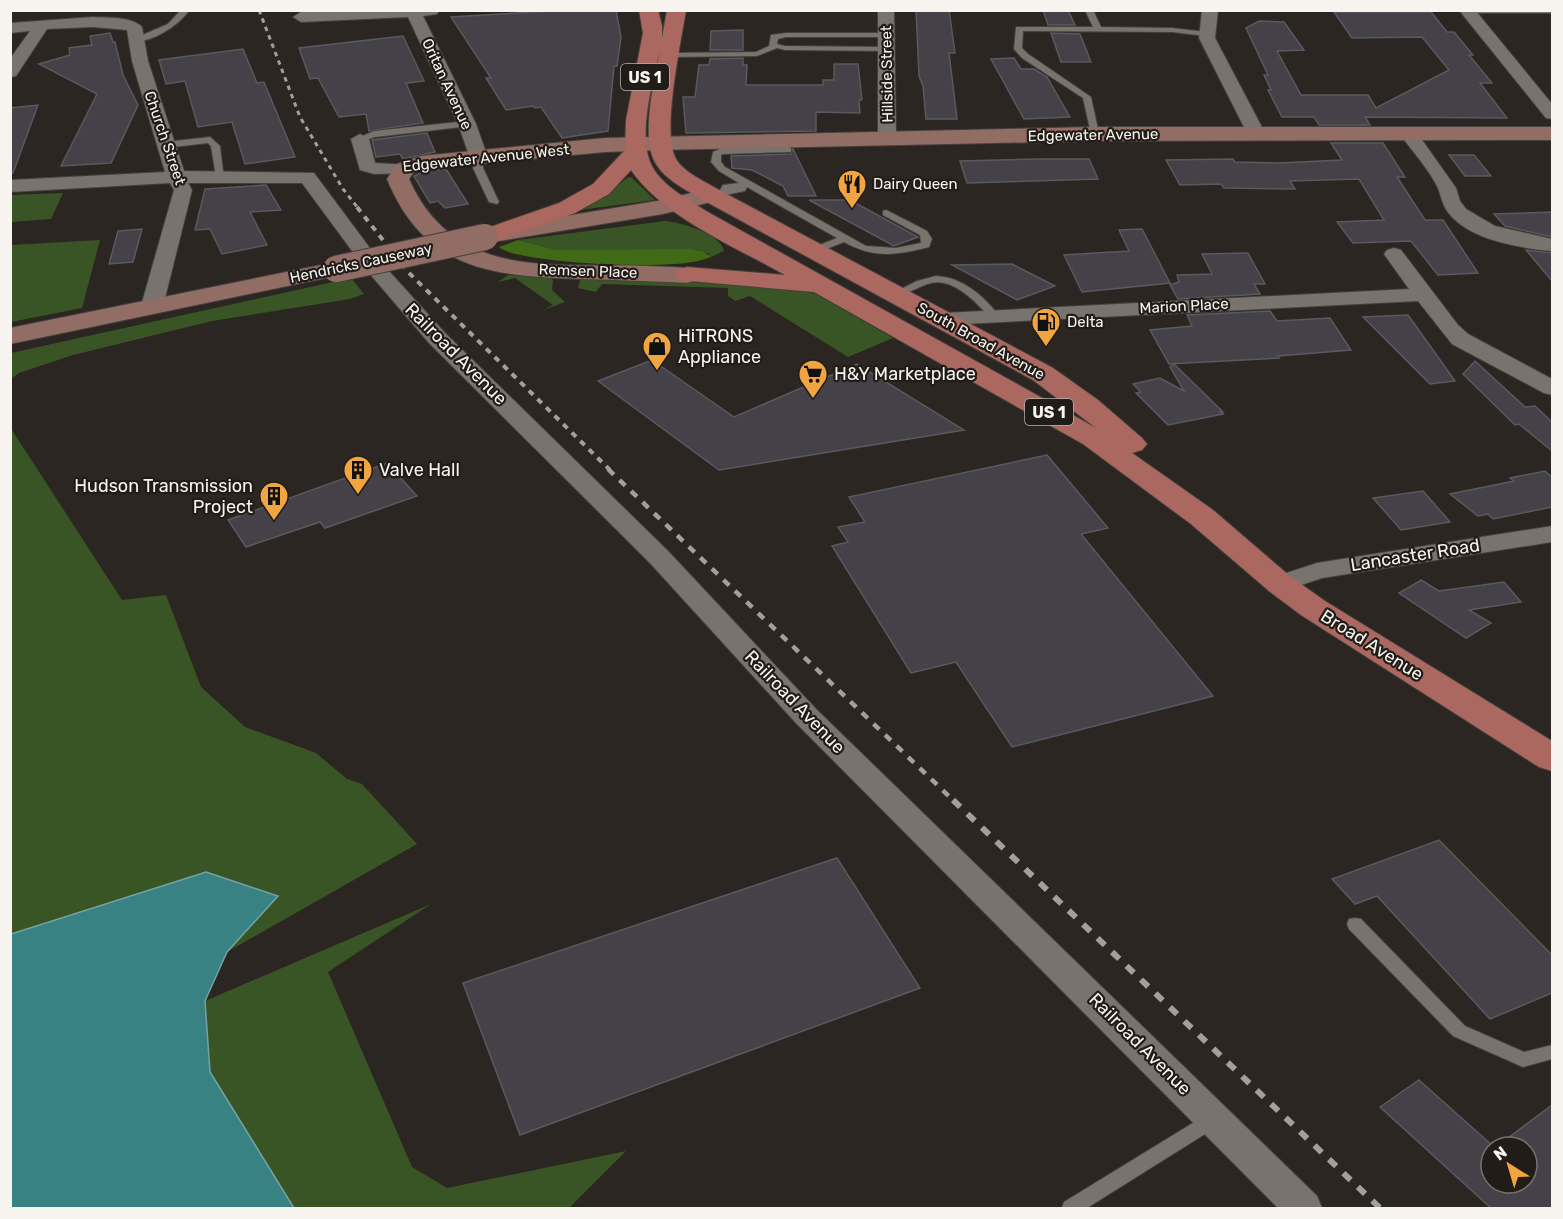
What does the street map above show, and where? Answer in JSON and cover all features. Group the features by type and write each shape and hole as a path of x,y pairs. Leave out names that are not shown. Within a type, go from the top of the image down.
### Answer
{"main road":[{"name":"US 1","path":"634,149 653,31 648,10"},
{"path":"663,10 676,20"},
{"name":"US 1","path":"660,143 676,20"},
{"name":"South Broad Avenue","path":"660,143 665,158 673,169 1043,374 1088,406 1159,467 1202,517"},
{"name":"South Broad Avenue","path":"634,149 638,163 648,177 680,204 1093,438 1202,517"},
{"path":"485,237 567,208 601,189 634,149"},
{"path":"687,275 726,262 746,243"},
{"path":"687,275 780,281 825,287"},
{"path":"887,322 917,325 944,319"},
{"name":"Broad Avenue","path":"1202,517 1280,584 1350,633 1552,758"}],"street":[{"path":"301,17 433,10"},
{"name":"Hillside Street","path":"886,10 879,42 887,138"},
{"path":"1210,10 1206,34 1256,133"},
{"name":"Oritan Avenue","path":"413,11 467,124 479,158"},
{"path":"1466,11 1552,114"},
{"path":"10,28 128,23 134,27 137,39"},
{"path":"10,72 40,26"},
{"name":"Church Street","path":"137,39 140,61 165,145 183,190 152,306"},
{"name":"Edgewater Avenue","path":"634,149 660,143 1095,134 1552,134"},
{"path":"1409,134 1447,188 1447,199 1452,207 1463,217 1496,233 1552,245"},
{"name":"Edgewater Avenue West","path":"360,139 367,166 374,168 404,169 426,162 634,149"},
{"name":"Remsen Place","path":"404,169 398,179 410,205 441,237 464,252 490,264 536,270 687,275"},
{"path":"10,186 176,177 221,177"},
{"name":"Railroad Avenue","path":"221,177 307,177 377,271 437,338 659,557 806,716 1215,1117 1303,1209"},
{"name":"Hendricks Causeway","path":"10,336 485,237 680,204 718,193"},
{"path":"1394,254 1460,339 1552,388"},
{"name":"Marion Place","path":"944,319 1424,294"},
{"name":"Lancaster Road","path":"1280,584 1317,571 1552,534"}],"lane":[{"path":"137,39 170,26 182,18 185,10"},
{"path":"1089,10 1098,30"},
{"path":"1466,11 1552,11"},
{"path":"1095,134 1087,98 1025,56 1018,48 1019,29 1172,30 1206,34"},
{"path":"773,48 774,37 786,35 879,42"},
{"path":"671,55 751,54 773,48 879,42"},
{"path":"360,139 374,134 467,124"},
{"path":"165,145 201,139 210,140 215,146 221,177"},
{"path":"788,150 722,151 716,154 716,162 722,169 746,184 843,239 875,252 916,249 925,245 927,239 924,233 886,213"},
{"path":"479,158 477,168 494,202"},
{"path":"718,193 734,192 742,189 746,184"},
{"path":"816,250 843,239"},
{"path":"896,294 926,282 942,279 977,297 994,316"},
{"path":"1355,924 1459,1031 1523,1060 1552,1052"},
{"path":"1075,1208 1215,1117"}],"green space":[{"path":"628,177 631,177 655,200 579,210 606,196"},
{"path":"63,193 51,219 11,222 11,195"},
{"path":"665,221 690,226 708,234 716,239 724,251 707,259 709,254 698,250 557,250 518,240"},
{"path":"100,240 82,308 11,322 11,245"},
{"path":"518,240 557,250 689,249 702,251 710,256 697,261 673,264 605,264 537,258 512,253 499,247"},
{"path":"508,275 549,277 553,280 552,290 565,302 541,311 553,305 515,278 498,282"},
{"path":"351,278 364,294 350,299 212,321 73,355 19,373 11,379 11,353"},
{"path":"589,278 778,285 816,294 893,338 848,357 750,296 735,301 728,296 728,288 602,284 596,292 578,288 580,280"},
{"path":"10,427 122,600 166,595 201,687 245,727 316,753 347,779 362,784 417,844 227,952 278,896 206,872 11,934"},
{"path":"431,904 328,972 412,1167 447,1188 626,1151 569,1208 294,1208 210,1072 205,1001"}],"water":[{"path":"206,872 278,896 227,952 205,1001 210,1072 294,1208 11,1208 11,934"}],"building":[{"path":"567,10 616,10 621,37 617,66 614,66 608,131 562,138 541,107 506,110 486,78 491,78 451,17"},
{"path":"916,10 949,10 955,53 949,53 957,119 926,119 923,86 919,76"},
{"path":"1043,10 1068,10 1075,25 1048,25"},
{"path":"1334,12 1431,12 1447,32 1454,32 1473,55 1469,55 1492,83 1480,83 1507,118 1365,117 1370,125 1319,125 1314,117 1282,117 1268,90 1271,90 1264,75 1268,75 1246,28 1259,21 1284,22 1304,50 1277,51 1301,95 1368,95 1376,108 1449,70 1422,37 1352,38"},
{"path":"743,30 743,50 710,50 711,31"},
{"path":"110,33 115,42 123,75 138,105 111,163 61,166 97,94 39,64 70,55 69,48 92,45 90,36"},
{"path":"1051,33 1080,34 1091,62 1061,62"},
{"path":"403,36 424,81 406,83 423,123 369,131 366,114 339,117 318,78 310,79 299,48"},
{"path":"243,49 257,83 264,82 295,157 245,164 232,122 198,127 185,81 166,84 159,60"},
{"path":"743,58 743,65 747,65 746,85 823,85 823,80 834,80 834,64 858,64 862,100 859,100 860,113 816,112 816,131 686,133 683,97 695,97 699,65 709,65 710,59"},
{"path":"1014,58 1021,69 1034,69 1047,77 1070,117 1024,119 991,59"},
{"path":"38,105 13,173 10,173 10,108"},
{"path":"427,133 435,152 403,159 400,154 376,157 372,140"},
{"path":"1331,143 1383,143 1405,177 1397,177 1425,220 1443,220 1478,273 1438,275 1411,241 1353,243 1337,222 1384,220 1359,179 1290,181 1295,189 1224,188 1221,184 1180,185 1166,160 1233,159 1235,162 1278,163 1342,160"},
{"path":"793,149 816,196 788,196 783,186 752,170 732,168 731,156 791,154"},
{"path":"1449,155 1474,155 1491,176 1465,176"},
{"path":"1089,159 1098,179 967,183 960,161"},
{"path":"446,169 468,204 445,208 438,201 430,203 414,176 425,171"},
{"path":"266,185 281,210 250,212 267,245 222,254 210,229 195,230 205,189"},
{"path":"809,200 850,200 918,237 894,246"},
{"path":"1552,212 1552,237 1505,226 1494,214"},
{"path":"142,229 133,262 109,264 118,231"},
{"path":"1142,229 1170,283 1082,292 1064,255 1129,251 1119,230"},
{"path":"1526,250 1552,253 1552,281"},
{"path":"1248,253 1265,284 1254,284 1260,294 1178,299 1170,285 1179,282 1177,275 1212,274 1202,254"},
{"path":"1012,264 1055,286 1017,300 952,265"},
{"path":"1270,311 1277,321 1330,318 1351,350 1278,356 1279,358 1169,364 1150,330 1192,326 1187,315"},
{"path":"1408,315 1455,381 1430,384 1363,317"},
{"path":"652,360 734,417 857,364 964,430 719,470 598,381"},
{"path":"1475,361 1525,407 1535,406 1552,422 1552,451 1519,424 1515,425 1463,374"},
{"path":"1174,364 1223,414 1168,425 1136,393 1141,392 1133,384 1160,378 1184,391 1170,367"},
{"path":"1047,455 1108,528 1081,534 1213,696 1012,747 956,662 911,673 832,546 848,542 838,527 865,522 849,497"},
{"name":"Valve Hall","path":"387,463 417,496 325,528 320,522 246,547 228,520"},
{"path":"1545,471 1552,477 1552,507 1493,519 1488,514 1478,516 1450,494 1514,481 1510,478"},
{"path":"1423,491 1450,522 1401,530 1373,498"},
{"path":"1421,580 1439,591 1504,582 1521,602 1469,610 1491,623 1466,638 1399,593"},
{"path":"1439,840 1552,955 1552,993 1490,1019 1377,896 1355,904 1332,879"},
{"path":"837,858 920,988 520,1135 463,983"},
{"path":"1419,1080 1481,1135 1479,1195 1539,1195 1539,1135 1512,1135 1552,1105 1552,1209 1492,1209 1380,1107"}],"railway":[{"path":"259,10 300,117 343,189 358,208"},
{"path":"357,207 408,272 610,470"},
{"path":"608,469 954,801"},
{"path":"953,800 1380,1208"}],"place":[{"name":"Dairy Queen","path":"852,210"},
{"name":"Delta","path":"1046,348"},
{"name":"HiTRONS Appliance","path":"657,372"},
{"name":"H&Y Marketplace","path":"813,400"},
{"name":"Valve Hall","path":"358,496"},
{"name":"Hudson Transmission Project","path":"274,522"}]}
